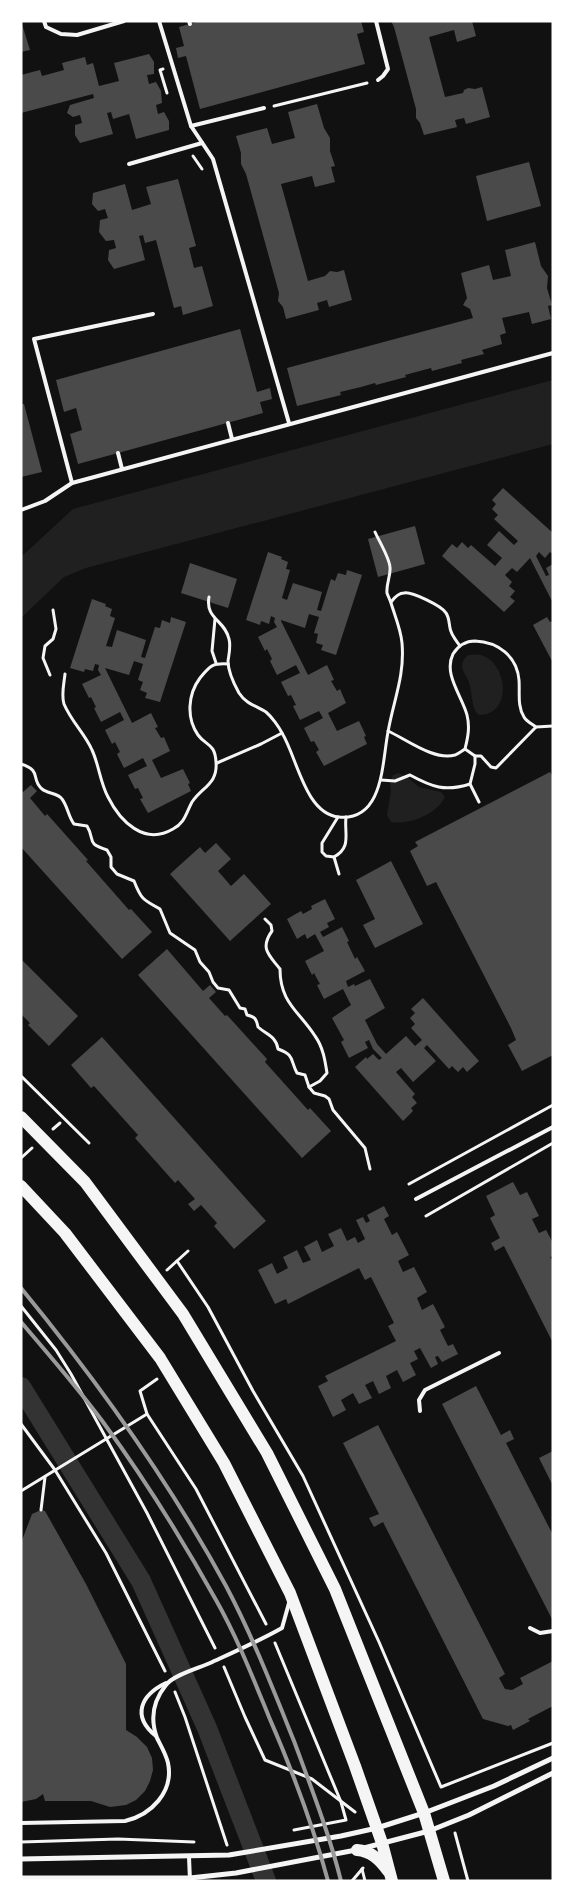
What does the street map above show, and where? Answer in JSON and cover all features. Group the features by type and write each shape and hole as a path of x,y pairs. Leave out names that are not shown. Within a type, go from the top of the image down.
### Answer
{"main road":[{"path":"21,1117 86,1182 157,1278 183,1314 271,1462 334,1588 424,1813 444,1881"},
{"path":"21,1186 65,1233 160,1358 224,1463 290,1593 377,1828 391,1878"},
{"path":"357,1850 364,1850 374,1856 380,1861 391,1878"}],"street":[{"path":"21,1859 232,1855 340,1836 377,1828 424,1813 494,1786 553,1758"},
{"path":"21,1878 190,1880 357,1850 429,1831 469,1815 553,1773"}],"lane":[{"path":"44,21 46,27 61,34 77,35 124,21"},
{"path":"159,21 191,126 213,159 289,423"},
{"path":"376,21 388,69 384,76 378,80"},
{"path":"191,126 264,108"},
{"path":"129,164 202,143"},
{"path":"72,483 34,339 153,314"},
{"path":"21,510 45,501 72,483 553,353"},
{"path":"228,423 232,439"},
{"path":"118,453 122,469"},
{"path":"416,1199 553,1127"},
{"path":"420,1411 419,1400 425,1390 499,1353"},
{"path":"156,1736 147,1728 143,1720 143,1704 147,1696 154,1689 169,1681 211,1663 282,1628 285,1623 290,1593"},
{"path":"530,1628 540,1633 553,1631"},
{"path":"21,1823 125,1821 141,1816 156,1805 167,1781 168,1763 156,1736 153,1714 155,1701 169,1681"},
{"path":"189,1857 190,1880"}],"path":[{"path":"168,96 160,70 173,66"},
{"path":"264,108 378,80"},
{"path":"187,148 202,167 205,176"},
{"path":"209,597 209,612 223,627 229,639 228,664 232,679 240,695 251,706 267,713 282,733 294,756 307,791 317,805 326,813 338,817 354,816 365,809 381,780 388,731 399,691 402,668 402,642 387,593 390,567 375,532"},
{"path":"391,602 402,592 409,592 442,608 447,613 453,637 460,646"},
{"path":"50,675 43,658 45,646 53,639 56,630 53,610"},
{"path":"215,619 212,651 216,663"},
{"path":"388,731 420,748 442,755 455,755 465,749 469,734 468,717 451,676 450,666 453,655 460,646 472,641 487,642 504,650 515,663 519,679 521,710 525,719 536,727 553,726"},
{"path":"65,674 64,704 97,760 107,796 124,821 134,829 149,835 164,834 182,823 191,804 197,796 209,787 216,773 215,752 193,727 189,714 191,701 198,682 208,667 216,663 228,664"},
{"path":"465,749 475,756 481,756 491,767 496,768 536,727"},
{"path":"217,763 262,744 282,733"},
{"path":"475,756 470,784 480,802"},
{"path":"21,764 30,767 36,773 38,784 43,790 60,796 65,802 74,824 87,826 95,846 107,850 111,857 111,868 117,874 134,881 139,895 144,900 160,908 170,932 195,950 200,962 209,972 218,988 229,990 240,1008 244,1009 247,1015 256,1019 258,1027 272,1036 276,1041 278,1049 288,1052 297,1073 305,1075 314,1093 326,1096 329,1099 333,1110 365,1148 370,1169"},
{"path":"381,780 395,781 410,775 429,785 445,788 456,788 470,784"},
{"path":"338,817 322,843 322,852 326,856 334,857 340,854 346,847 346,817"},
{"path":"334,857 339,874"},
{"path":"265,919 271,925 272,931 267,937 266,949 269,958 280,970 280,982 285,997 316,1036 324,1052 327,1073 320,1081 309,1086"},
{"path":"21,1076 89,1143"},
{"path":"409,1184 553,1106"},
{"path":"426,1216 553,1143"},
{"path":"157,1278 188,1251"},
{"path":"21,1306 56,1350 147,1513 221,1658 244,1717 265,1760 312,1779 358,1814"},
{"path":"140,1391 147,1414 196,1489 271,1634 341,1802 346,1820 287,1831"},
{"path":"21,1491 147,1414"},
{"path":"21,1424 56,1469 106,1554 169,1681 185,1717 232,1855"},
{"path":"41,1510 45,1477"},
{"path":"441,1787 553,1743"},
{"path":"455,1832 468,1881"},
{"path":"21,1842 118,1840 196,1842"},
{"path":"216,1843 228,1843"},
{"path":"352,1881 362,1870 365,1881"}],"shaded area":[{"path":"553,380 553,444 86,568 64,577 21,618 21,557 73,509"},
{"path":"469,655 481,655 490,660 497,668 501,678 502,698 497,707 490,713 479,715 474,708 470,684 462,667 465,658"},
{"path":"398,773 407,777 419,787 441,792 445,797 429,814 406,822 391,822 387,815 391,791 390,782 393,775"}],"building":[{"path":"21,21 30,50 21,52"},
{"path":"200,21 361,21 364,32 357,34 365,64 200,109 186,56 178,58 176,48 184,46 179,27"},
{"path":"391,21 472,21 476,36 457,42 454,30 429,37 445,97 463,93 468,88 482,87 490,117 466,124 464,118 455,120 457,127 424,135 416,118 416,109"},
{"path":"149,54 154,62 154,74 147,75 149,84 156,82 161,91 162,103 156,105 158,114 164,112 169,121 169,130 136,139 129,114 113,119 111,112 107,113 113,134 80,143 75,135 75,125 82,123 80,115 73,117 67,113 70,105 94,98 93,94 21,113 21,75 40,70 42,76 64,70 62,63 85,57 87,65 93,63 99,86 119,81 114,63"},
{"path":"317,104 324,128 330,138 330,151 335,166 331,167 335,182 315,187 312,176 281,184 308,281 325,276 330,271 344,270 352,300 329,307 327,300 317,303 319,310 286,319 283,307 278,301 279,293 246,174 241,164 241,153 236,136 267,128 272,144 295,138 288,112"},
{"path":"529,162 541,206 487,221 476,176"},
{"path":"178,179 196,246 189,248 194,268 202,266 213,306 183,315 181,306 174,308 156,240 145,243 143,235 139,236 145,260 114,269 108,260 109,250 116,248 114,240 106,241 99,232 100,220 108,218 105,209 98,211 92,204 93,193 125,184 132,210 151,204 146,187"},
{"path":"535,242 541,266 548,276 547,288 552,305 548,306 551,319 532,324 529,312 502,318 506,333 500,335 502,344 482,350 484,354 461,360 462,363 432,371 431,368 405,375 406,377 340,392 341,395 297,406 287,368 473,318 470,309 463,305 467,298 461,273 489,265 493,280 511,276 505,250"},
{"path":"240,329 257,392 270,388 272,399 260,402 263,413 78,464 70,434 82,430 76,408 64,412 56,380"},
{"path":"21,404 24,404 42,472 21,477"},
{"path":"503,488 553,533 553,554 550,552 545,558 539,552 536,556 546,576 549,575 546,568 553,564 553,603 530,558 517,572 512,568 505,575 512,582 509,586 515,591 510,597 515,601 504,612 442,556 452,544 457,548 462,542 468,548 471,545 495,566 502,558 487,545 499,531 514,545 518,541 494,519 498,515 492,509 496,504 492,500"},
{"path":"415,526 425,564 378,577 368,539"},
{"path":"268,552 282,557 281,559 288,562 286,569 290,570 282,598 287,600 293,583 322,592 317,610 321,611 331,579 335,581 338,573 346,575 347,570 362,575 336,655 321,650 323,645 316,643 318,634 314,633 319,617 309,614 305,628 281,620 308,675 327,665 334,680 331,681 337,691 340,689 346,703 328,713 337,731 359,721 366,736 364,737 367,744 324,766 316,752 319,750 314,741 311,742 304,728 323,718 319,711 300,720 293,706 296,705 291,695 288,696 281,682 300,673 296,665 277,675 270,661 272,659 267,649 265,651 258,637 277,627 274,622 275,618 271,616 269,624 261,621 260,625 246,620"},
{"path":"190,563 237,579 228,608 181,593"},
{"path":"92,599 106,604 105,606 112,609 110,616 115,618 106,646 112,647 117,630 146,640 141,657 145,658 155,627 160,628 162,620 170,623 171,617 186,622 160,702 145,698 147,693 140,690 143,682 138,680 143,664 134,661 129,675 105,668 132,723 151,713 158,727 155,728 161,738 164,737 170,751 152,760 161,778 183,769 190,783 188,784 191,791 148,813 140,799 143,798 138,788 135,789 128,775 147,766 143,758 124,768 117,754 120,752 115,742 112,744 105,730 124,720 120,712 101,722 91,697 89,698 82,684 101,675 98,670 99,665 95,664 93,671 85,669 84,672 70,668"},
{"path":"547,617 550,622 553,621 553,663 533,625"},
{"path":"550,772 553,777 553,1055 522,1071 508,1045 516,1040 511,1028 436,882 427,886 410,851 418,846 415,842"},
{"path":"31,785 37,791 30,798 88,860 86,861 129,910 131,909 152,932 122,959 21,847 21,790 23,792"},
{"path":"216,843 231,859 218,871 231,886 244,874 271,904 230,941 170,874 200,847 205,853"},
{"path":"391,861 423,924 375,948 363,925 375,919 356,880"},
{"path":"325,899 335,919 327,923 329,927 320,932 323,937 342,927 355,959 357,957 365,971 346,981 348,987 370,979 385,1008 365,1020 377,1044 386,1054 406,1036 415,1046 422,1040 411,1028 415,1024 410,1018 415,1013 411,1009 423,998 479,1061 467,1072 463,1067 458,1072 452,1066 449,1069 427,1045 424,1048 436,1061 413,1082 401,1068 396,1072 415,1094 412,1097 417,1103 411,1108 413,1111 403,1121 355,1067 366,1057 367,1059 373,1054 379,1060 382,1058 373,1049 369,1040 365,1042 368,1048 349,1058 341,1042 344,1040 332,1018 351,1005 343,989 324,999 317,985 320,984 314,973 312,975 305,961 324,951 315,934 307,939 305,934 297,939 287,919 301,911 303,914 312,909 311,906"},
{"path":"167,949 203,991 210,985 216,992 209,998 267,1059 265,1062 308,1110 310,1108 331,1131 302,1158 138,975"},
{"path":"21,959 78,1016 49,1046 28,1025 30,1023 21,1014"},
{"path":"102,1037 266,1221 234,1249 214,1226 217,1223 201,1205 194,1211 188,1204 195,1199 178,1180 175,1183 135,1138 138,1135 94,1086 91,1088 71,1065"},
{"path":"513,1182 520,1195 527,1192 539,1216 532,1219 539,1233 546,1230 553,1243 553,1256 550,1257 553,1261 553,1343 504,1246 495,1251 491,1243 500,1238 490,1218 495,1215 486,1196"},
{"path":"384,1206 389,1216 384,1219 392,1235 397,1232 409,1255 398,1261 403,1272 414,1267 427,1292 417,1298 422,1310 433,1304 445,1327 440,1330 448,1346 453,1344 458,1354 442,1362 438,1356 435,1357 438,1364 431,1368 420,1348 414,1351 418,1359 410,1363 416,1375 403,1382 397,1370 386,1376 391,1388 379,1394 373,1381 365,1385 372,1398 359,1404 353,1393 341,1400 346,1410 333,1417 318,1386 328,1381 325,1376 396,1341 388,1326 394,1323 371,1277 365,1280 359,1268 288,1304 286,1299 275,1304 258,1270 272,1263 277,1274 288,1268 283,1257 297,1250 303,1263 311,1260 304,1247 317,1240 322,1252 334,1246 328,1234 341,1228 347,1241 355,1237 358,1243 365,1239 356,1220 363,1217 366,1223 370,1221 367,1215"},
{"path":"476,1386 501,1435 510,1430 514,1439 506,1443 553,1535 553,1621 442,1404"},
{"path":"378,1425 505,1674 499,1678 505,1689 512,1690 523,1684 520,1678 553,1661 553,1706 528,1719 530,1721 513,1730 511,1725 508,1726 483,1719 383,1522 374,1527 369,1518 379,1514 343,1443"},
{"path":"553,1451 553,1486 539,1458"},
{"path":"41,1510 45,1511 86,1584 126,1664 126,1730 147,1747 152,1758 153,1770 145,1791 136,1800 126,1805 110,1807 91,1801 45,1801 43,1794 36,1799 21,1802 21,1543 32,1514"}],"waterway":[{"path":"21,1387 141,1581 207,1728 266,1881"}],"railway":[{"path":"21,1288 50,1323 131,1432 204,1546 226,1586 253,1643 294,1741 325,1828 341,1881"},
{"path":"21,1322 63,1371 118,1443 162,1509 216,1600 231,1628 286,1757 309,1818 328,1881"}]}
